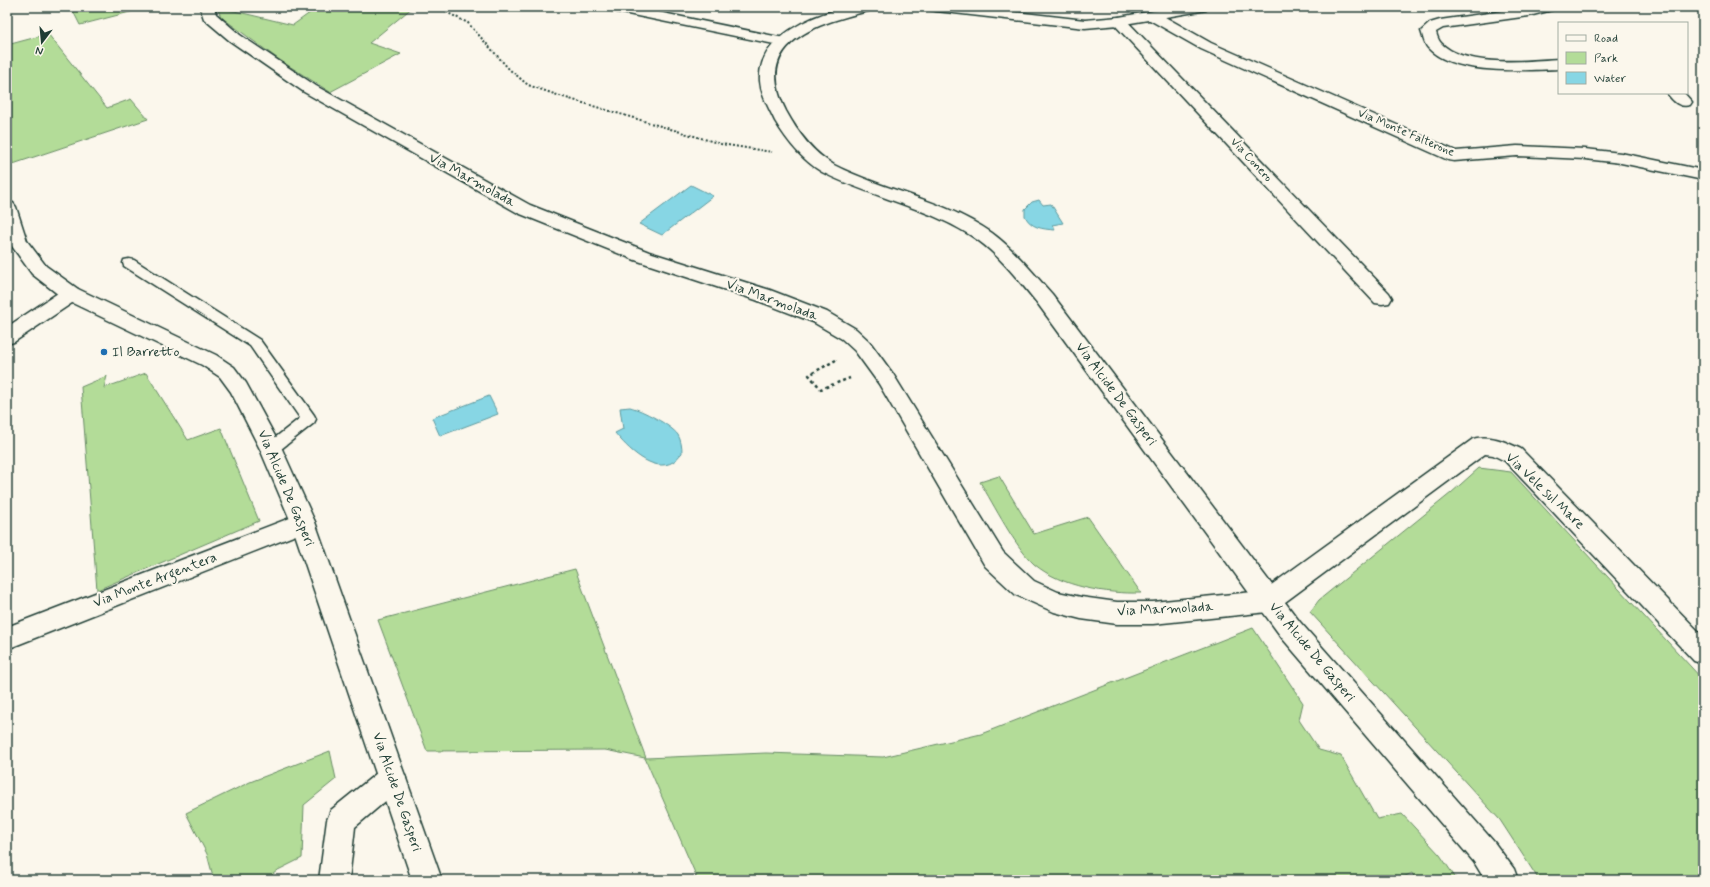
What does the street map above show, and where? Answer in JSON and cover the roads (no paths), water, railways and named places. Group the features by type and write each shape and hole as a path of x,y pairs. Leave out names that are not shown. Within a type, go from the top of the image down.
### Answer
{"street":[{"name":"Via Marmolada","path":"207,7 210,16 235,38 310,89 524,209 642,256 763,295 813,314 849,334 862,346 886,379 987,549 994,559 1025,588 1054,601 1081,608 1117,613 1153,613 1268,601"},
{"path":"613,7 784,42"},
{"name":"Via Alcide De Gasperi","path":"867,7 836,14 813,23 797,32 784,42 775,54 769,66 768,73 771,95 780,115 805,151 819,163 841,174 964,225 987,238 1010,259 1045,299 1268,601 1302,643 1484,852 1503,880"},
{"path":"936,7 1065,23 1095,24 1153,16 1201,7"},
{"path":"1547,7 1539,10 1440,24 1428,31 1429,37 1434,47 1440,51 1454,58 1469,62 1507,65 1558,64"},
{"name":"Via Monte Falterone","path":"1153,16 1206,46 1454,156 1517,151 1585,154 1621,158 1703,176"},
{"name":"Via Conero","path":"1119,21 1382,298"},
{"name":"Via Alcide De Gasperi","path":"7,207 18,242 40,270 71,294 209,360 227,372 240,388 271,449 303,522 427,880"},
{"path":"7,337 71,294"},
{"name":"Via Vele sul Mare","path":"1268,601 1481,445 1497,447 1513,455 1703,652"},
{"name":"Via Monte Argentera","path":"7,638 303,522"},
{"path":"334,880 341,820 392,778"}],"lane":[{"path":"129,263 255,343 309,419 271,449"}],"water":[{"path":"691,185 713,196 662,235 639,224"},
{"path":"1039,200 1043,205 1051,204 1063,223 1052,225 1055,230 1041,228 1027,220 1025,216 1025,209 1032,202"},
{"path":"489,396 498,414 440,436 432,418"},
{"path":"630,407 656,418 678,435 682,453 673,462 665,465 657,465 641,458 626,446 615,433 623,429 620,408"}],"place":[{"name":"Il Barretto","path":"104,352"}]}
